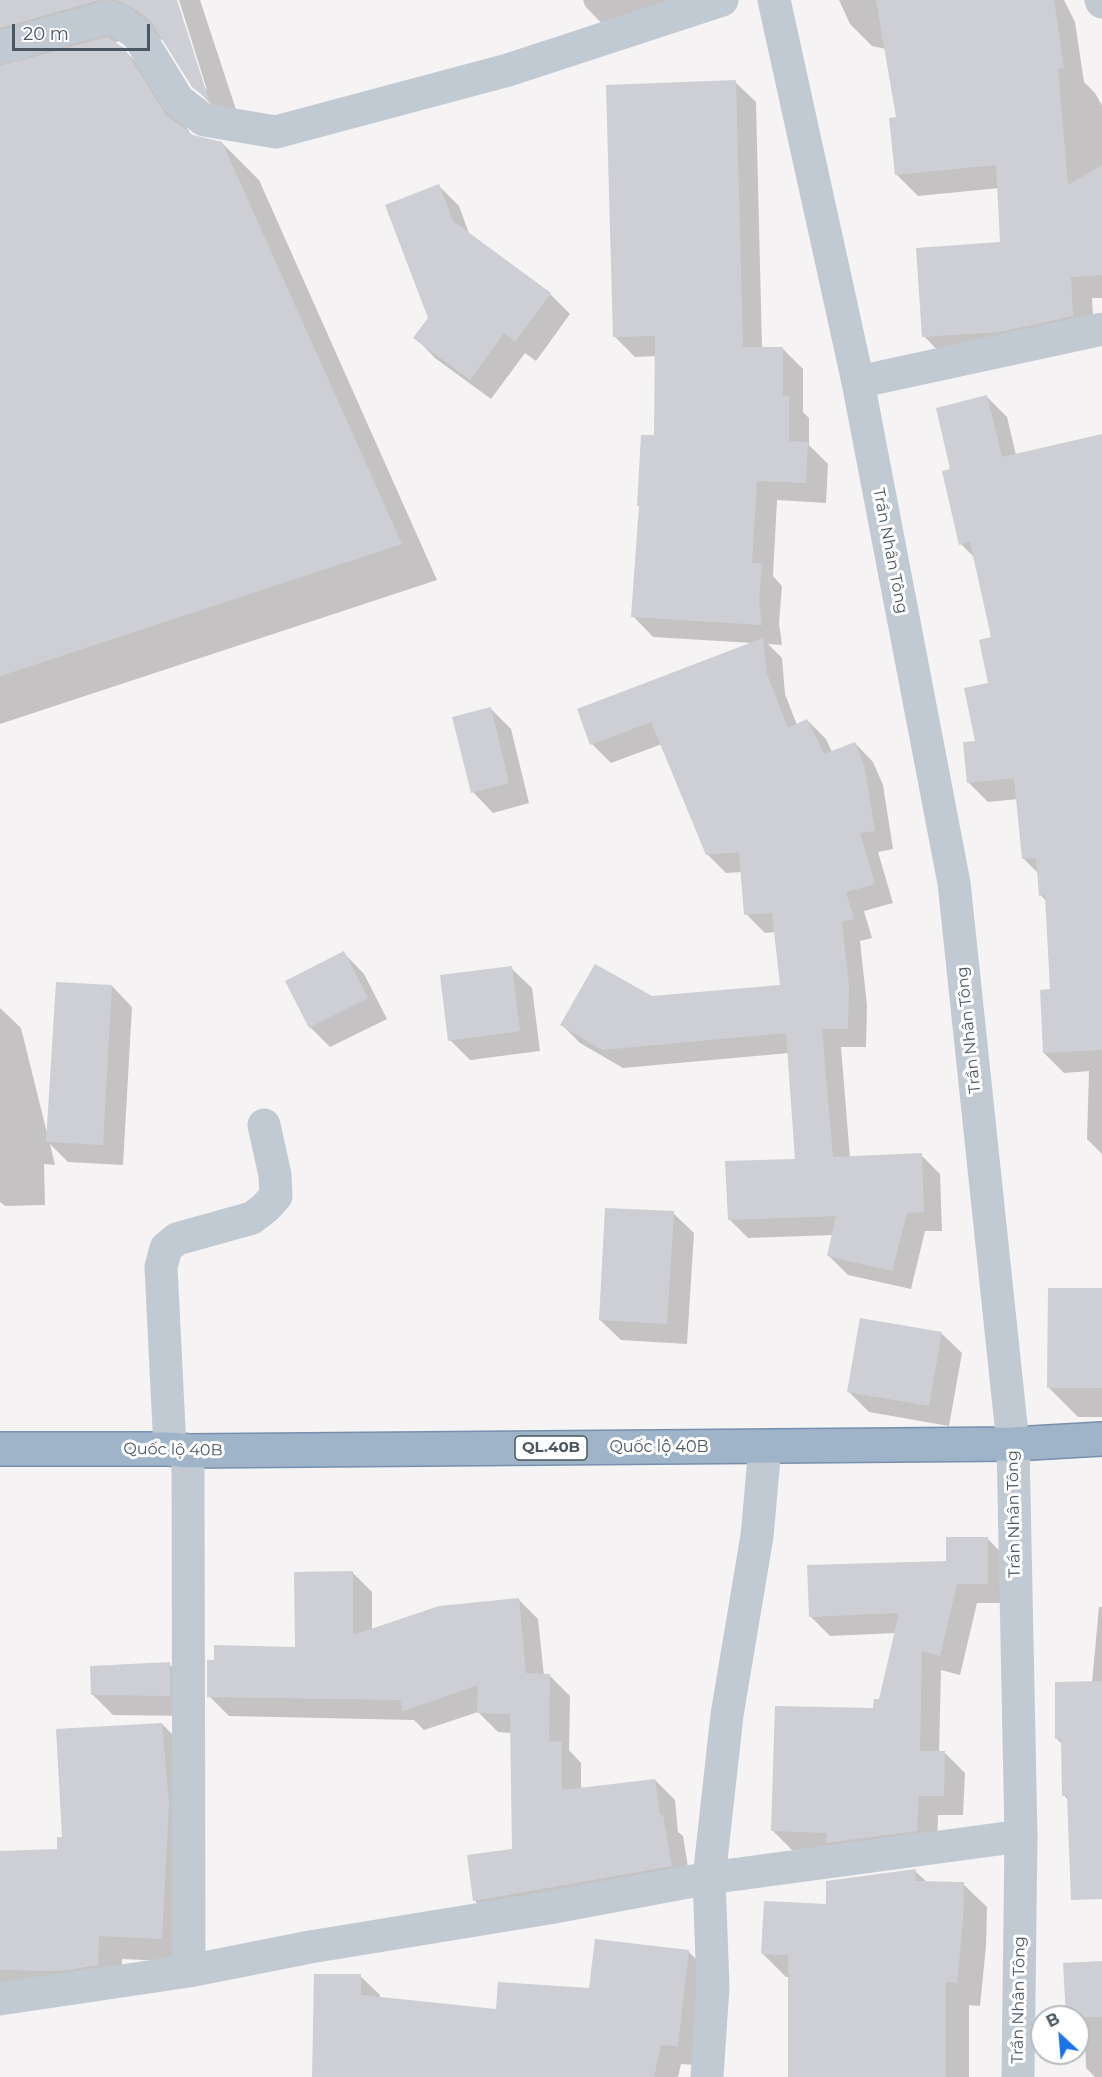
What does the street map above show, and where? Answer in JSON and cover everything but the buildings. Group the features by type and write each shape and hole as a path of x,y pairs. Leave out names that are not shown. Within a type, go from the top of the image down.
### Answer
{"highway":[{"name":"Quốc lộ 40B","path":"0,1449 765,1447 1013,1444 1102,1439"}],"street":[{"path":"0,48 108,17 121,22 138,35 178,100 204,120 276,132 508,70 722,0"},
{"name":"Trần Nhân Tông","path":"774,0 858,382 954,883 1013,1444 1021,1836 1018,2077"},
{"path":"858,382 1102,329"},
{"path":"189,1971 179,1450 161,1267 166,1248 177,1239 252,1218 276,1196 264,1125"},
{"path":"707,2077 713,1987 710,1878 727,1715 758,1536 765,1447"},
{"path":"0,2000 189,1971 310,1947 549,1908 710,1878 1021,1836"}]}
